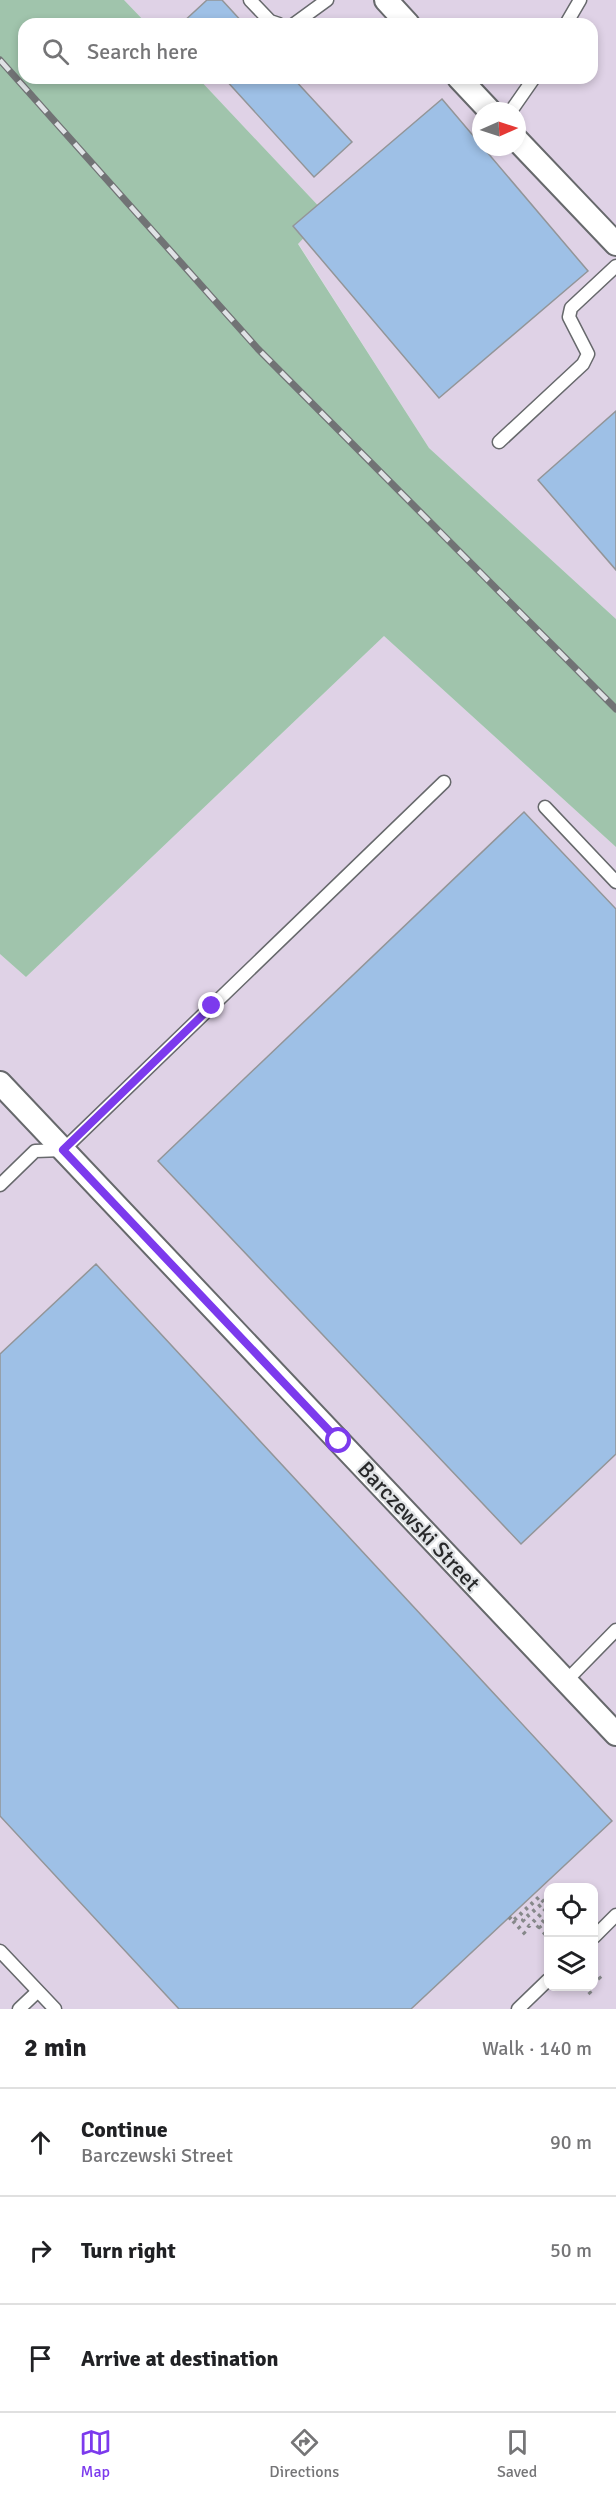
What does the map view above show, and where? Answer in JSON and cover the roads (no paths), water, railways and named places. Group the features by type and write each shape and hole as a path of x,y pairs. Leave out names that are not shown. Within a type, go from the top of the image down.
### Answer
{"street":[{"path":"386,0 402,18"},
{"path":"465,84 482,102"},
{"path":"526,149 612,233"},
{"name":"Barczewski Street","path":"0,1083 616,1734"}],"lane":[{"path":"250,0 267,18"},
{"path":"302,18 327,0"},
{"path":"570,18 580,0"},
{"path":"517,102 530,84"},
{"path":"499,442 583,364 588,354 569,316 571,308 616,266"},
{"path":"0,1185 35,1151 63,1150 444,782"},
{"path":"545,807 616,882"},
{"path":"566,1681 616,1630"},
{"path":"598,1933 616,1915"},
{"path":"0,1951 55,2009"},
{"path":"518,2009 544,1985"},
{"path":"19,2009 37,1992"}],"railway":[{"path":"0,60 18,80"},
{"path":"21,84 258,349 616,709"}]}
